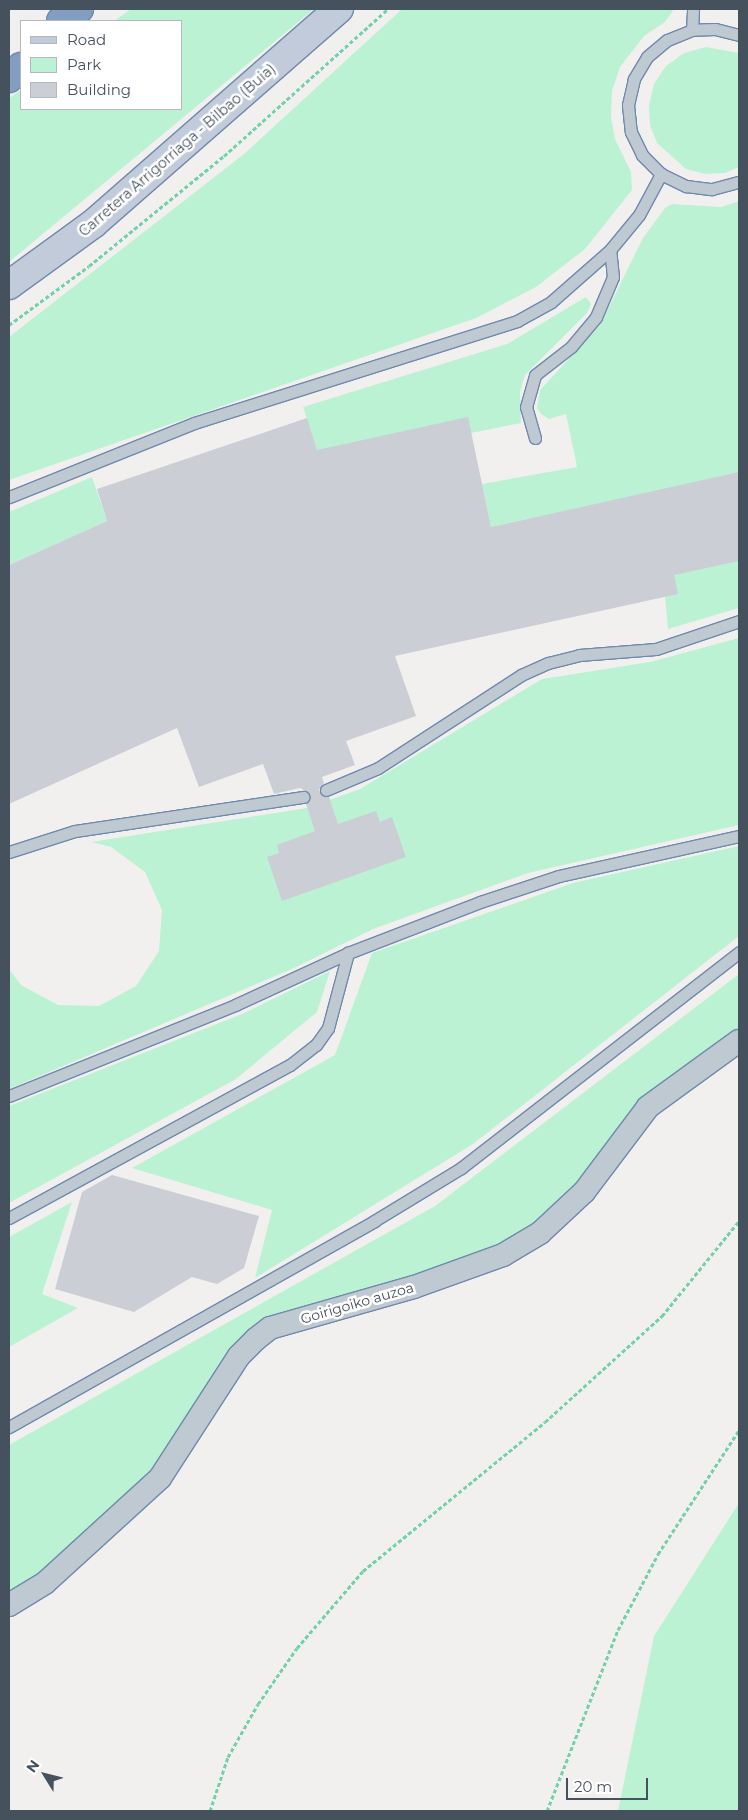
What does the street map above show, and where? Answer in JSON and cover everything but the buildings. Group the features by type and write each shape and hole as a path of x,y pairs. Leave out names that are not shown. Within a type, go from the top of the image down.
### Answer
{"highway":[{"path":"62,20 79,9"},
{"path":"76,20 89,9"},
{"path":"9,58 20,50"},
{"path":"9,78 20,68"}],"street":[{"name":"Carretera Arrigorriaga - Bilbao (Buia)","path":"9,285 93,224 339,9"},
{"name":"Goirigoiko auzoa","path":"9,1605 45,1583 107,1530 160,1478 239,1356 256,1338 270,1328 414,1287 503,1255 540,1234 584,1192 648,1107 739,1041"}],"lane":[{"path":"692,30 693,9"},
{"path":"739,35 715,29 692,30 668,40 647,57 634,79 628,105 631,132 642,155 661,174 686,186 712,189 739,182"},
{"path":"9,496 194,424 517,321 551,302 610,250 639,215 661,174"},
{"path":"535,438 526,407 535,375 571,347 596,317 613,277 610,250"},
{"path":"326,790 378,768 521,675 548,663 578,654 656,648 739,621"},
{"path":"9,852 75,831 303,796"},
{"path":"9,1096 235,1005 348,953 559,876 739,836"},
{"path":"9,1426 462,1168 739,952"},
{"path":"9,1218 290,1065 316,1045 328,1028 348,953"}],"path":[{"path":"9,325 90,266 224,156 388,9"},
{"path":"210,1811 228,1757 258,1704 297,1648 363,1571 544,1422 662,1316 739,1221"},
{"path":"547,1811 618,1630 658,1554 739,1430"}],"green space":[{"path":"131,9 314,9 9,262 9,98 20,91 20,110 182,110 182,20 115,20"},
{"path":"402,9 674,9 665,22 644,36 620,67 612,91 611,117 615,139 631,172 632,190 585,249 536,287 476,318 9,480 9,337 244,154"},
{"path":"706,47 739,53 739,167 725,173 705,174 686,169 657,143 650,125 649,105 654,84 666,66 684,53"},
{"path":"739,201 739,608 668,629 655,491 491,527 482,484 577,467 566,414 549,419 541,414 537,408 540,390 600,325 643,238 665,208 672,204 721,207"},
{"path":"586,297 591,304 587,313 525,375 520,392 521,423 471,433 317,450 303,407 507,344"},
{"path":"92,477 107,521 9,565 9,512"},
{"path":"739,638 739,825 528,873 373,929 292,969 9,1089 9,969 21,985 58,1005 99,1006 136,986 159,951 162,910 145,872 111,847 91,842 307,808 360,789 542,679 650,662"},
{"path":"739,846 739,936 473,1144 255,1278 272,1210 132,1168 335,1055 372,953 573,883"},
{"path":"330,971 317,1012 236,1079 9,1203 9,1106 242,1014"},
{"path":"739,974 739,1041 670,1090 540,1233 270,1328 160,1478 9,1605 9,1445 435,1206"},
{"path":"72,1202 42,1294 78,1308 9,1347 9,1237"},
{"path":"739,1503 739,1811 618,1811 654,1636"}]}
